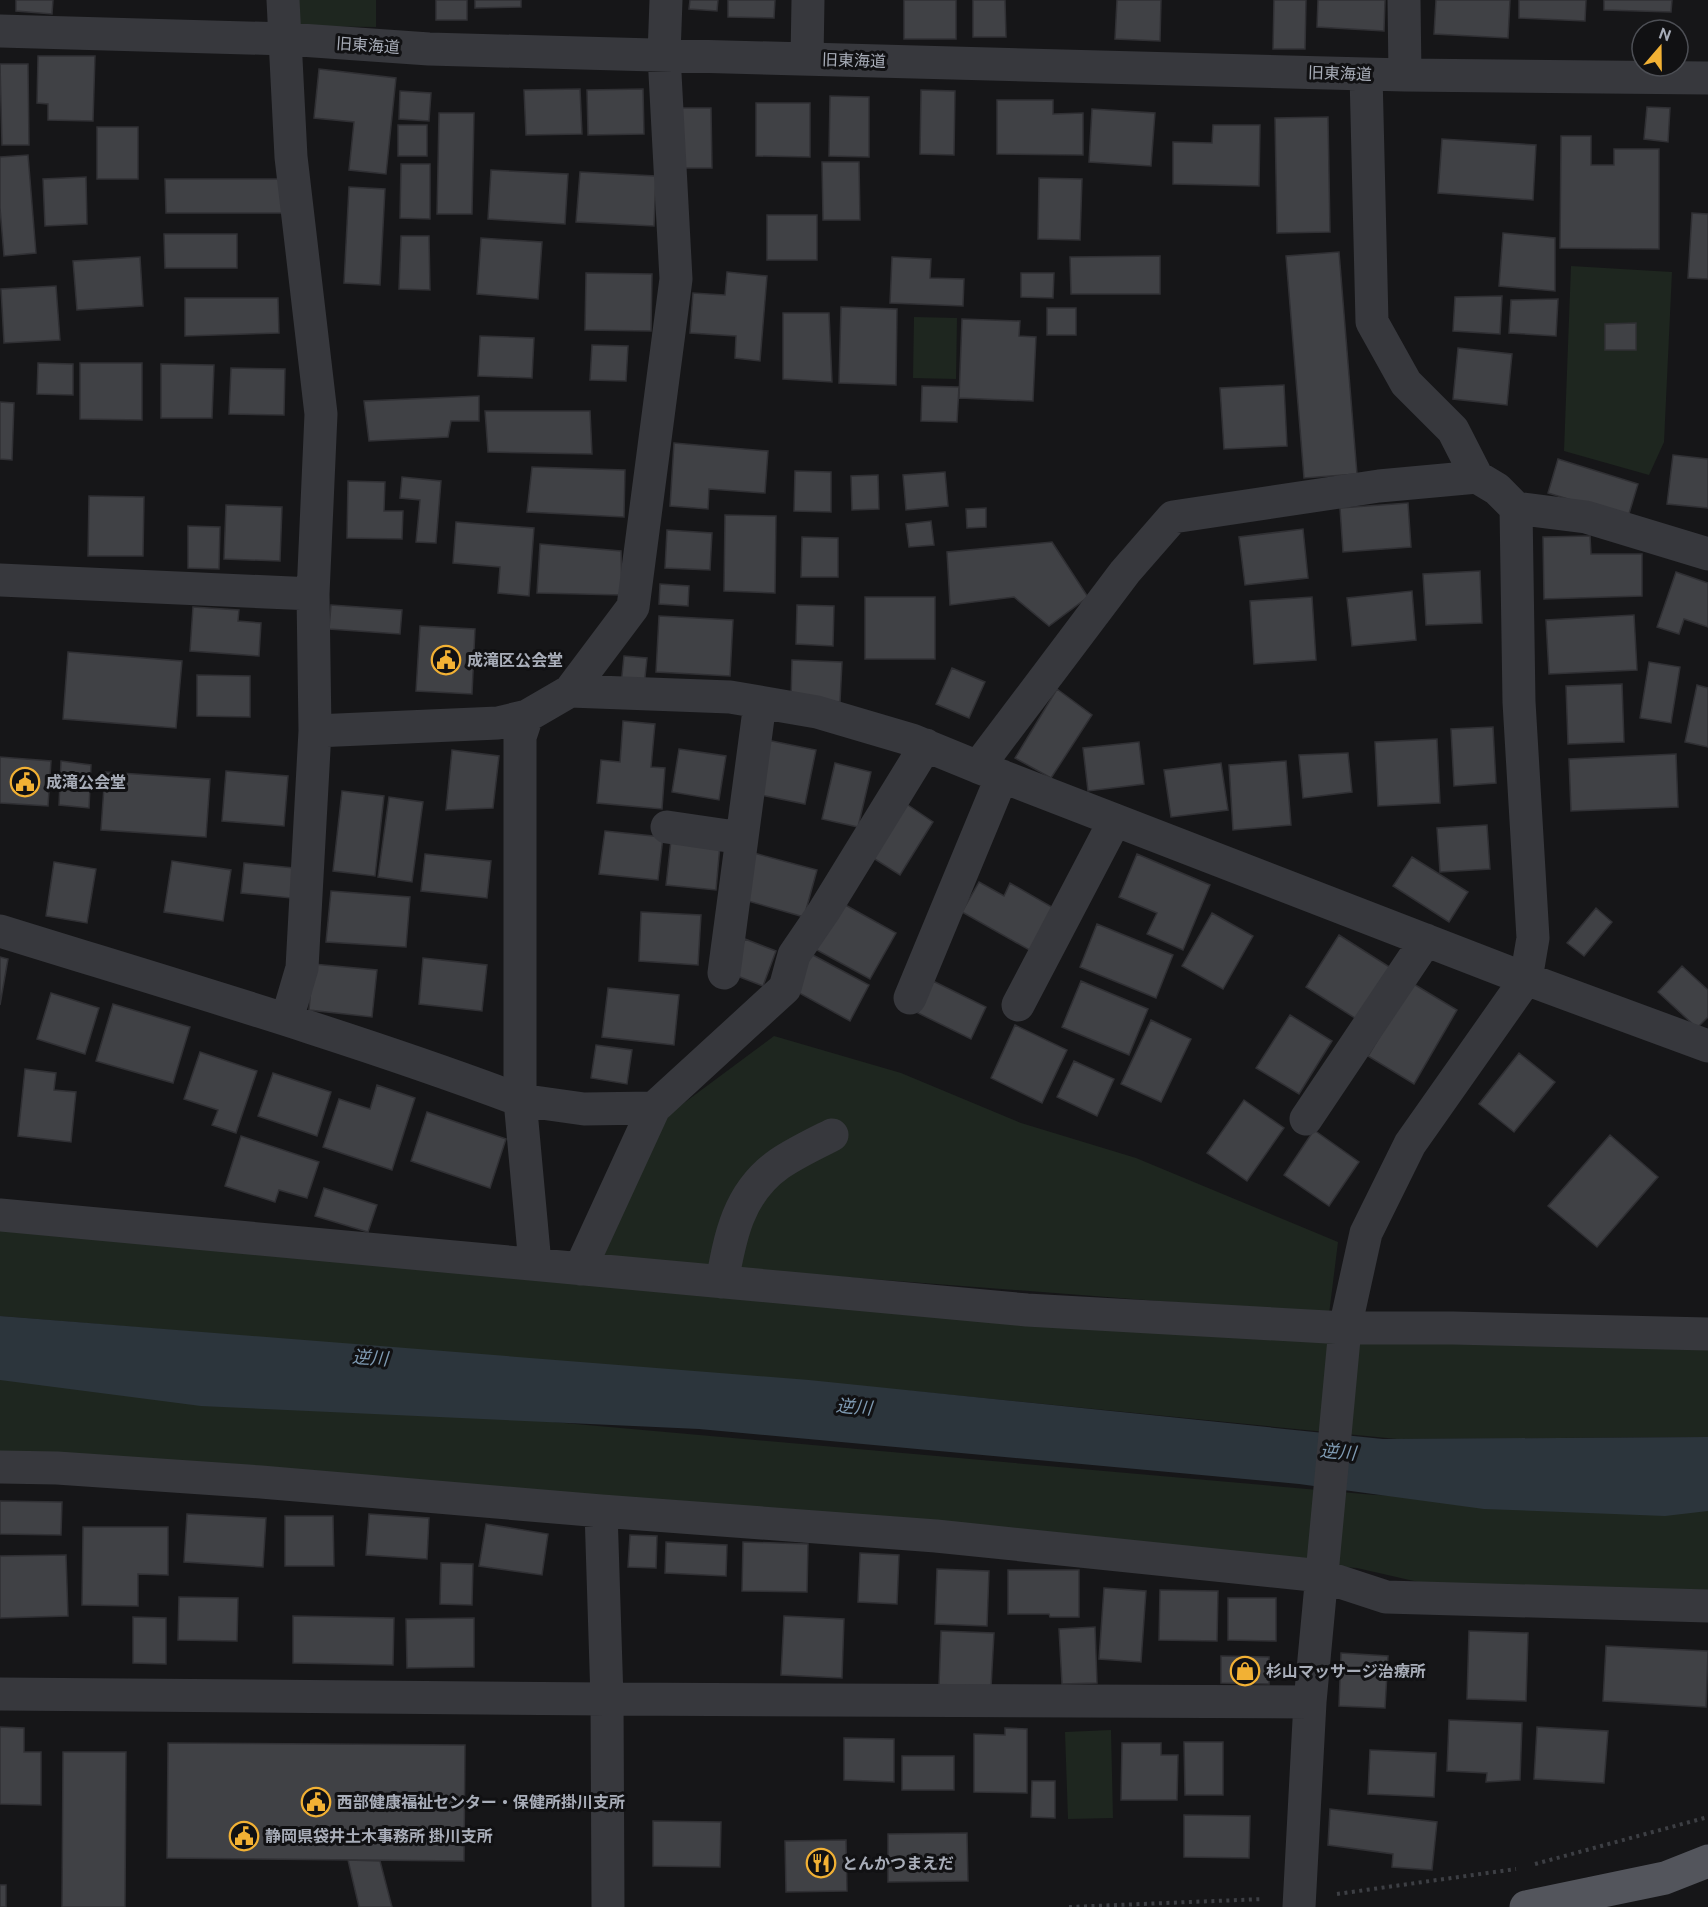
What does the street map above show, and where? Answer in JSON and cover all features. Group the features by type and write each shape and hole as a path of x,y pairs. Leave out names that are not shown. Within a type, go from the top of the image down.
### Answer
{"main road":[{"path":"1526,1907 1665,1878 1708,1861"}],"street":[{"path":"283,0 291,157 321,414 313,594 315,731 302,968 287,1019"},
{"path":"315,731 498,723 527,716 570,691 633,607 676,279 664,55 666,0"},
{"path":"807,59 808,0"},
{"path":"1404,0 1405,75"},
{"name":"旧東海道","path":"0,31 286,39 429,50 1405,75 1708,78"},
{"path":"1366,74 1372,322 1406,383 1453,430 1477,477 1497,489 1516,508 1586,518 1708,554"},
{"path":"910,998 990,771 1125,572 1173,517 1379,486 1477,477"},
{"path":"1299,1902 1310,1702 1345,1328 1366,1233 1410,1144 1526,979 1533,938 1520,702 1516,508"},
{"path":"0,580 313,594"},
{"path":"570,691 730,698 818,712 912,740 1526,979 1708,1046"},
{"path":"724,973 760,703"},
{"path":"527,716 520,737 520,1100 535,1264"},
{"path":"580,1269 654,1108 785,988 794,955 926,746"},
{"path":"1018,1005 1116,819"},
{"path":"667,827 742,838"},
{"path":"0,931 287,1019 435,1068 520,1100 584,1109 654,1108"},
{"path":"1306,1119 1426,940"},
{"path":"722,1282 730,1236 749,1193 778,1165 832,1135"},
{"path":"0,1215 1027,1310 1345,1328 1708,1334"},
{"path":"0,1467 57,1468 261,1482 936,1536 1322,1576 1386,1597 1708,1606"},
{"path":"601,1511 607,1699 608,1907"},
{"path":"0,1694 1310,1702"}],"path":[{"path":"1532,1865 1708,1817"},
{"path":"1069,1907 1299,1902 1324,1896 1521,1868"}],"shaded area":[{"path":"292,0 376,0 376,27 292,26"},
{"path":"1571,266 1672,272 1664,442 1649,475 1564,451"},
{"path":"914,317 957,318 956,379 913,378"},
{"path":"774,1036 901,1073 1021,1123 1136,1158 1338,1242 1329,1314 595,1258 661,1120"},
{"path":"0,1215 827,1292 1708,1327 1708,1437 1397,1439 923,1392 0,1316"},
{"path":"0,1373 1375,1495 1708,1504 1708,1594 1427,1584 1357,1568 327,1484 0,1461"},
{"path":"1111,1730 1113,1818 1068,1819 1065,1732"}],"water":[{"name":"逆川","path":"0,1316 809,1380 1383,1439 1708,1437 1708,1511 1665,1516 1484,1509 1299,1484 699,1429 201,1406 0,1380"}],"building":[{"path":"16,0 53,0 52,14 16,11"},
{"path":"436,0 467,0 467,20 436,20"},
{"path":"475,0 521,0 521,7 475,8"},
{"path":"690,0 718,0 717,11 689,9"},
{"path":"728,0 775,0 774,18 728,17"},
{"path":"904,0 956,0 956,39 904,39"},
{"path":"973,0 1005,0 1006,37 973,37"},
{"path":"1117,0 1161,0 1160,41 1115,39"},
{"path":"1274,0 1306,0 1305,49 1273,49"},
{"path":"1318,0 1385,0 1384,31 1317,27"},
{"path":"1436,0 1510,0 1508,38 1434,34"},
{"path":"1519,0 1586,0 1585,21 1519,18"},
{"path":"1604,0 1672,0 1671,12 1604,10"},
{"path":"38,56 95,56 93,121 48,120 48,104 37,103"},
{"path":"0,64 28,64 29,145 2,145"},
{"path":"319,69 396,78 386,174 349,170 354,122 314,118"},
{"path":"580,89 582,134 526,135 524,90"},
{"path":"643,89 644,134 588,135 587,90"},
{"path":"921,90 955,91 954,155 920,154"},
{"path":"400,91 431,93 429,121 399,119"},
{"path":"830,96 869,97 869,157 829,156"},
{"path":"997,100 1053,100 1053,114 1083,113 1083,155 997,154"},
{"path":"756,103 810,103 810,157 756,156"},
{"path":"1647,107 1670,108 1668,142 1644,139"},
{"path":"674,108 711,108 712,168 675,168"},
{"path":"1092,109 1155,113 1151,166 1089,162"},
{"path":"439,113 474,113 472,214 437,214"},
{"path":"1328,117 1330,232 1277,233 1275,118"},
{"path":"398,125 427,125 427,156 398,156"},
{"path":"1213,125 1260,125 1259,186 1173,184 1173,142 1212,143"},
{"path":"97,127 138,127 138,179 97,179"},
{"path":"1561,136 1591,136 1591,165 1614,165 1614,149 1659,149 1659,249 1560,248"},
{"path":"1442,139 1536,145 1533,200 1438,193"},
{"path":"28,155 36,253 4,256 0,208 0,157"},
{"path":"822,162 859,162 860,220 823,220"},
{"path":"401,164 430,164 430,219 400,218"},
{"path":"491,170 568,174 565,224 488,219"},
{"path":"580,172 656,176 654,226 576,222"},
{"path":"86,177 87,224 45,226 43,179"},
{"path":"1039,178 1082,179 1080,240 1038,239"},
{"path":"165,179 286,179 286,213 166,213"},
{"path":"349,187 385,189 380,285 344,283"},
{"path":"1692,213 1708,214 1708,279 1688,278"},
{"path":"767,215 817,215 817,260 767,260"},
{"path":"1503,233 1555,238 1555,291 1499,286"},
{"path":"164,234 237,234 237,268 165,268"},
{"path":"401,236 429,236 430,290 399,289"},
{"path":"481,238 542,242 538,299 477,294"},
{"path":"1339,252 1357,474 1304,478 1286,256"},
{"path":"1160,256 1160,294 1071,294 1070,257"},
{"path":"140,257 143,306 77,310 73,261"},
{"path":"892,257 931,259 930,278 964,279 963,306 890,303"},
{"path":"727,272 767,276 760,361 735,358 736,336 690,333 693,293 725,295"},
{"path":"586,273 652,274 651,331 585,330"},
{"path":"1021,273 1054,273 1053,298 1021,297"},
{"path":"56,286 60,340 4,343 1,289"},
{"path":"1502,296 1500,334 1453,331 1455,297"},
{"path":"185,298 278,298 279,333 185,336"},
{"path":"1558,299 1556,336 1509,333 1511,300"},
{"path":"841,307 897,309 896,385 839,383"},
{"path":"1047,308 1076,308 1076,335 1047,335"},
{"path":"783,313 829,313 832,382 783,379"},
{"path":"962,319 1020,321 1019,336 1036,337 1033,401 959,398"},
{"path":"1636,323 1636,350 1605,350 1605,324"},
{"path":"480,336 534,338 532,378 478,376"},
{"path":"592,345 628,346 626,381 590,380"},
{"path":"1458,348 1512,354 1507,405 1453,399"},
{"path":"38,363 73,364 73,395 37,394"},
{"path":"80,363 142,363 142,420 80,419"},
{"path":"161,364 214,365 212,418 161,418"},
{"path":"231,368 285,369 284,415 229,414"},
{"path":"1284,385 1287,446 1224,449 1220,388"},
{"path":"922,386 959,387 957,422 921,421"},
{"path":"479,396 479,421 451,421 448,437 369,441 364,401"},
{"path":"0,402 14,403 12,460 0,459"},
{"path":"485,411 590,411 592,454 488,452"},
{"path":"674,443 768,451 765,493 709,489 708,509 670,506"},
{"path":"1673,455 1708,459 1708,508 1667,504"},
{"path":"1558,459 1638,484 1628,517 1548,493"},
{"path":"532,467 625,470 624,517 527,512"},
{"path":"795,471 831,472 831,512 794,511"},
{"path":"945,472 948,506 906,510 903,475"},
{"path":"878,475 879,509 852,510 851,476"},
{"path":"402,477 441,481 436,543 416,542 420,500 400,498"},
{"path":"348,481 385,482 384,511 403,511 402,539 347,538"},
{"path":"89,496 144,497 143,556 88,556"},
{"path":"1408,503 1411,547 1343,552 1340,508"},
{"path":"226,505 282,507 280,561 224,559"},
{"path":"986,508 986,527 967,528 966,509"},
{"path":"725,515 776,516 775,593 724,591"},
{"path":"931,521 934,545 909,547 906,524"},
{"path":"456,522 534,528 529,596 498,593 500,567 453,563"},
{"path":"188,526 220,527 219,569 188,568"},
{"path":"1303,529 1308,578 1245,585 1239,537"},
{"path":"667,530 712,533 710,570 665,568"},
{"path":"1590,536 1591,554 1642,554 1642,596 1544,599 1543,537"},
{"path":"802,537 838,538 838,577 801,577"},
{"path":"1052,542 1088,597 1049,626 1014,597 950,605 947,552"},
{"path":"540,544 621,551 622,595 537,593"},
{"path":"1480,571 1482,623 1426,625 1423,574"},
{"path":"1676,572 1708,583 1708,627 1684,619 1679,634 1657,627"},
{"path":"660,584 689,586 688,606 659,604"},
{"path":"1412,591 1416,640 1352,646 1347,598"},
{"path":"865,597 935,597 935,659 865,659"},
{"path":"1312,597 1316,660 1254,664 1250,601"},
{"path":"331,605 402,610 400,634 329,629"},
{"path":"797,605 834,606 833,646 796,644"},
{"path":"193,607 239,610 238,621 261,623 259,656 190,651"},
{"path":"1634,615 1637,670 1549,674 1546,620"},
{"path":"659,616 733,620 730,676 656,672"},
{"name":"成滝区公会堂","path":"420,626 475,629 472,694 416,691"},
{"path":"68,652 182,661 176,728 63,719"},
{"path":"624,656 647,658 644,687 621,685"},
{"path":"792,660 842,662 840,702 791,700"},
{"path":"1649,662 1680,667 1671,723 1640,718"},
{"path":"952,668 985,682 969,718 936,704"},
{"path":"197,675 250,676 250,717 197,716"},
{"path":"1622,684 1624,742 1568,744 1566,686"},
{"path":"1697,685 1708,688 1708,747 1685,742"},
{"path":"1057,689 1092,715 1051,778 1015,758"},
{"path":"623,721 655,724 651,767 665,768 662,809 597,803 601,760 620,762"},
{"path":"1493,727 1496,783 1454,786 1451,729"},
{"path":"1437,739 1440,803 1378,806 1375,742"},
{"path":"767,740 816,750 805,804 756,794"},
{"path":"1139,742 1144,784 1088,791 1083,748"},
{"path":"679,749 726,756 719,800 672,792"},
{"path":"452,750 499,756 493,808 446,810"},
{"path":"1348,753 1352,792 1303,798 1299,755"},
{"path":"1676,754 1678,807 1571,811 1569,759"},
{"name":"成滝公会堂","path":"0,757 51,761 48,806 0,803"},
{"path":"61,761 91,765 89,808 59,805"},
{"path":"1286,761 1291,825 1233,830 1229,765"},
{"path":"835,763 871,772 858,827 822,819"},
{"path":"1221,763 1228,810 1171,817 1164,770"},
{"path":"226,771 288,776 284,826 222,821"},
{"path":"105,772 210,779 206,837 101,830"},
{"path":"342,791 384,796 375,876 333,871"},
{"path":"389,797 423,802 412,882 378,877"},
{"path":"905,803 933,822 900,875 870,856"},
{"path":"1487,825 1490,869 1440,872 1437,828"},
{"path":"605,831 663,837 658,880 599,874"},
{"path":"671,840 720,845 716,890 666,885"},
{"path":"754,853 817,870 804,917 741,899"},
{"path":"425,854 491,861 487,898 421,891"},
{"path":"1137,854 1210,885 1183,950 1147,934 1157,913 1119,897"},
{"path":"1412,857 1468,892 1449,922 1393,886"},
{"path":"172,861 231,870 223,921 164,912"},
{"path":"54,862 96,869 87,923 46,916"},
{"path":"244,863 294,868 291,898 241,893"},
{"path":"979,882 1004,896 1010,883 1057,910 1033,952 962,912"},
{"path":"331,891 410,897 406,947 326,942"},
{"path":"840,902 896,933 870,979 815,949"},
{"path":"1596,908 1612,922 1584,956 1567,943"},
{"path":"641,912 701,915 698,965 639,961"},
{"path":"1212,913 1253,936 1223,989 1182,966"},
{"path":"1097,924 1173,955 1156,998 1080,967"},
{"path":"1339,935 1391,968 1358,1020 1306,987"},
{"path":"745,939 776,951 763,986 732,974"},
{"path":"811,954 869,985 850,1021 792,989"},
{"path":"0,957 8,959 0,1005"},
{"path":"423,958 487,965 482,1011 419,1004"},
{"path":"313,964 377,970 372,1017 309,1010"},
{"path":"1682,966 1708,990 1708,1017 1697,1028 1658,992"},
{"path":"933,981 986,1007 971,1039 918,1013"},
{"path":"1081,981 1148,1009 1129,1055 1062,1027"},
{"path":"1412,983 1457,1010 1414,1084 1368,1056"},
{"path":"608,988 679,995 674,1045 602,1037"},
{"path":"51,993 99,1008 85,1054 37,1039"},
{"path":"113,1004 190,1027 173,1083 96,1061"},
{"path":"1290,1015 1332,1041 1299,1094 1256,1068"},
{"path":"1151,1020 1191,1039 1161,1102 1121,1084"},
{"path":"1015,1025 1067,1050 1042,1103 991,1078"},
{"path":"596,1045 632,1050 627,1084 591,1078"},
{"path":"200,1052 257,1071 236,1133 212,1125 218,1110 184,1099"},
{"path":"1519,1053 1555,1082 1514,1132 1479,1104"},
{"path":"1074,1061 1114,1079 1097,1116 1057,1097"},
{"path":"25,1069 56,1073 54,1090 76,1092 71,1142 18,1136"},
{"path":"273,1073 331,1092 317,1136 258,1116"},
{"path":"377,1085 415,1098 392,1170 323,1147 339,1099 370,1109"},
{"path":"1244,1100 1284,1128 1247,1181 1207,1153"},
{"path":"427,1112 506,1139 490,1188 411,1161"},
{"path":"1314,1130 1359,1162 1329,1206 1284,1175"},
{"path":"1610,1135 1658,1177 1597,1247 1548,1206"},
{"path":"241,1136 319,1162 307,1198 279,1190 275,1202 225,1186"},
{"path":"324,1188 377,1205 368,1232 315,1216"},
{"path":"0,1501 62,1502 61,1535 0,1534"},
{"path":"187,1514 266,1518 263,1567 184,1562"},
{"path":"369,1514 429,1518 427,1559 366,1555"},
{"path":"285,1516 333,1516 334,1566 285,1566"},
{"path":"486,1524 548,1534 542,1575 479,1566"},
{"path":"83,1527 168,1527 168,1575 138,1574 138,1606 82,1605"},
{"path":"630,1535 657,1536 656,1568 628,1567"},
{"path":"666,1542 727,1545 726,1576 665,1573"},
{"path":"743,1542 808,1544 807,1592 742,1591"},
{"path":"860,1553 899,1555 897,1604 858,1602"},
{"path":"66,1555 68,1616 0,1618 0,1556"},
{"path":"441,1563 473,1564 472,1605 440,1604"},
{"path":"937,1569 989,1571 987,1626 935,1624"},
{"path":"1008,1570 1079,1570 1079,1617 1008,1614"},
{"path":"1104,1588 1146,1591 1141,1662 1099,1659"},
{"path":"1160,1590 1218,1591 1217,1641 1159,1640"},
{"path":"179,1597 238,1598 237,1641 178,1640"},
{"path":"1228,1598 1276,1598 1276,1641 1228,1640"},
{"path":"293,1616 394,1618 393,1665 293,1663"},
{"path":"784,1616 844,1619 842,1678 781,1675"},
{"path":"133,1617 166,1618 166,1664 133,1663"},
{"path":"474,1618 474,1667 407,1668 406,1619"},
{"path":"1095,1627 1097,1683 1062,1684 1059,1629"},
{"path":"941,1631 994,1633 991,1688 939,1685"},
{"path":"1469,1631 1528,1633 1526,1701 1467,1699"},
{"path":"1606,1646 1708,1651 1706,1707 1603,1701"},
{"path":"1341,1653 1388,1656 1385,1708 1339,1706"},
{"path":"1221,1656 1269,1657 1269,1684 1221,1683"},
{"path":"1449,1720 1522,1723 1520,1780 1486,1782 1487,1773 1447,1771"},
{"path":"0,1727 24,1728 24,1752 41,1752 41,1805 0,1804"},
{"path":"1537,1727 1608,1731 1604,1783 1534,1779"},
{"path":"1005,1728 1027,1729 1027,1793 974,1792 974,1734 1005,1735"},
{"path":"844,1738 894,1739 894,1782 844,1780"},
{"path":"1184,1742 1223,1742 1223,1795 1185,1795"},
{"name":"西部健康福祉センター・保健所掛川支所","path":"168,1743 465,1745 464,1861 167,1858"},
{"path":"1122,1743 1161,1743 1161,1755 1178,1755 1177,1800 1121,1800"},
{"path":"1370,1750 1436,1753 1434,1797 1368,1794"},
{"path":"63,1752 126,1752 125,1907 62,1907"},
{"path":"902,1756 954,1756 954,1790 902,1790"},
{"path":"1032,1781 1055,1781 1055,1818 1031,1817"},
{"path":"1330,1809 1437,1822 1432,1870 1392,1867 1393,1854 1328,1845"},
{"path":"1184,1815 1250,1816 1249,1858 1184,1857"},
{"path":"653,1821 721,1822 720,1867 653,1866"},
{"path":"967,1833 968,1881 888,1882 888,1834"},
{"path":"846,1840 847,1891 786,1892 785,1841"},
{"path":"348,1860 380,1861 392,1907 359,1907"},
{"path":"0,1885 6,1885 6,1907 0,1907"}],"place":[{"name":"成滝区公会堂","path":"446,660"},
{"name":"成滝公会堂","path":"25,782"},
{"name":"杉山マッサージ治療所","path":"1245,1671"},
{"name":"西部健康福祉センター・保健所掛川支所","path":"316,1802"},
{"name":"静岡県袋井土木事務所 掛川支所","path":"244,1836"},
{"name":"とんかつまえだ","path":"821,1863"}]}
